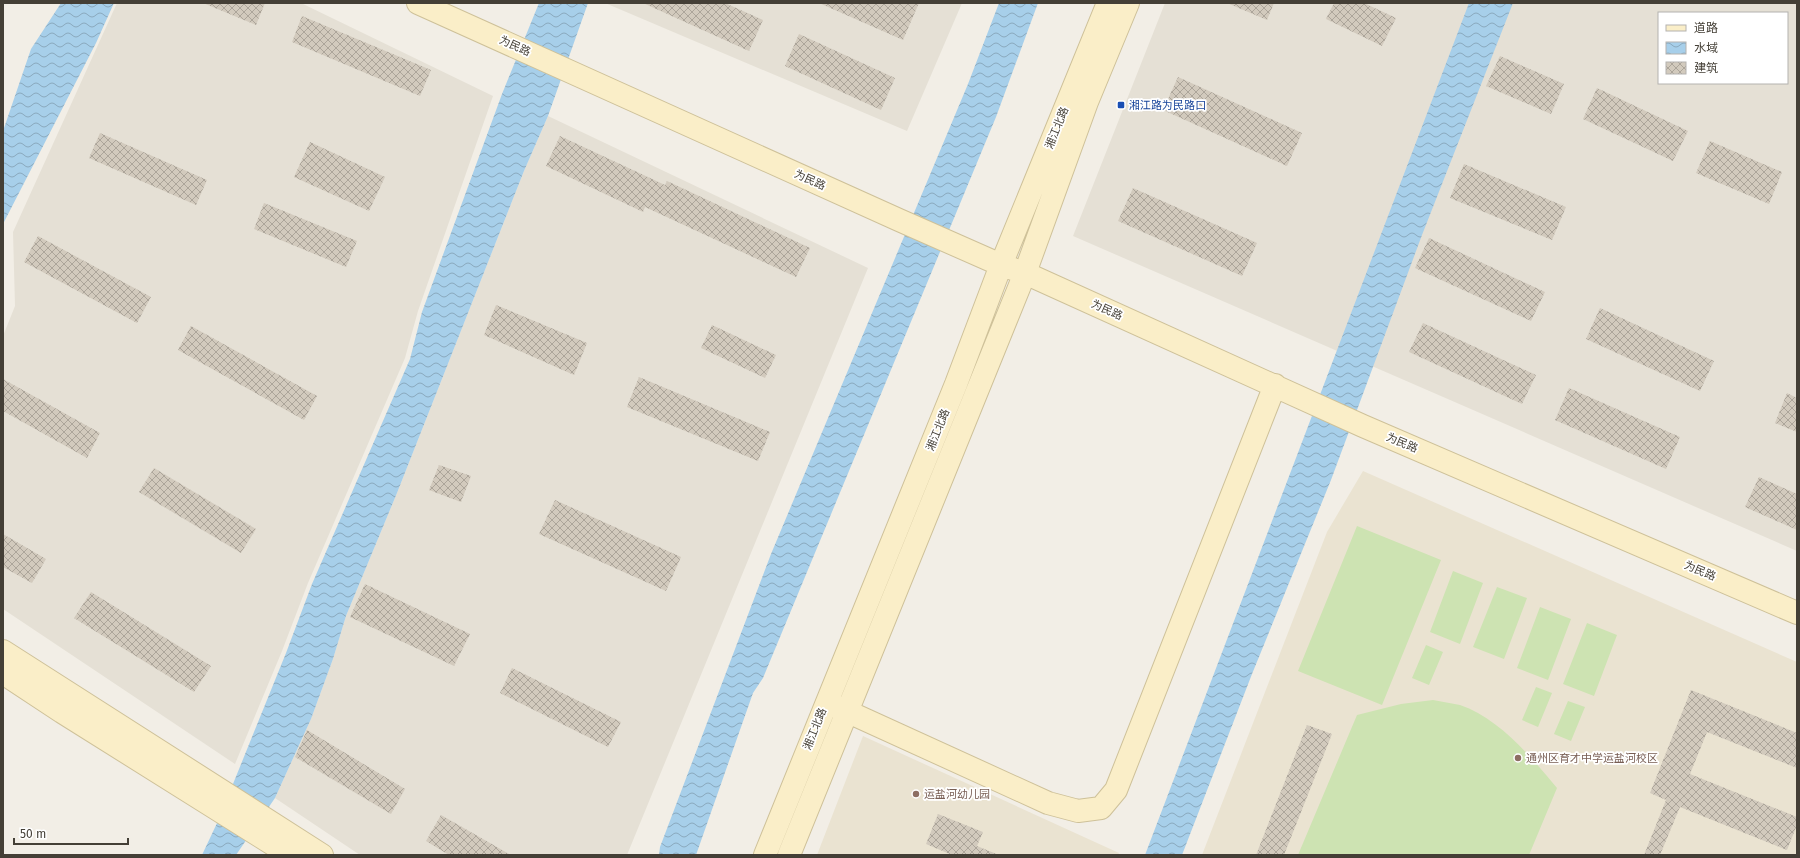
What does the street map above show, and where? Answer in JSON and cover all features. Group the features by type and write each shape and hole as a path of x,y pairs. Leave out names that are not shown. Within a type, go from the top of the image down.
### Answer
{"street":[{"name":"为民路","path":"418,3 899,220 1001,264 1026,273 1363,426 1797,614"},
{"name":"湘江北路","path":"765,855 956,384 1001,264 1108,3"},
{"name":"湘江北路","path":"789,855 1026,273 1087,102 1128,3"},
{"path":"826,702 1048,803 1078,811 1101,808 1116,790 1275,385"},
{"path":"3,651 281,842 322,855"},
{"path":"3,673 62,712 211,795"}],"shaded area":[{"path":"117,3 301,3 493,96 418,311 405,358 308,583 282,651 235,764 3,609 3,336 15,306 13,232"},
{"path":"605,3 962,3 907,131"},
{"path":"1165,3 1797,3 1797,551 1073,236"},
{"path":"548,116 868,268 627,855 360,855 275,798 311,719 333,659 346,616 397,493 524,171"},
{"name":"通州区育才中学运盐河校区","path":"1363,471 1797,662 1797,855 1202,855 1327,532"},
{"name":"运盐河幼儿园","path":"863,736 1119,853 1118,855 817,855"}],"green space":[{"path":"1357,526 1441,560 1382,705 1298,671"},
{"path":"1453,571 1483,583 1460,644 1430,632"},
{"path":"1497,587 1527,598 1504,659 1473,647"},
{"path":"1540,607 1571,619 1548,680 1517,668"},
{"path":"1587,623 1617,635 1594,696 1563,684"},
{"path":"1426,645 1443,652 1429,685 1412,678"},
{"path":"1536,687 1552,693 1538,727 1522,720"},
{"path":"1433,700 1460,705 1488,719 1526,752 1557,788 1529,855 1298,855 1357,715 1401,704"},
{"path":"1568,701 1585,707 1571,741 1554,734"}],"water":[{"path":"61,3 114,3 96,43 3,224 3,131 31,49"},
{"path":"539,3 588,3 548,116 524,171 397,493 346,616 333,659 311,719 275,798 236,855 202,855 218,821 286,653 312,584 410,359 422,312 502,94"},
{"path":"999,3 1038,3 996,117 763,678 753,693 696,855 659,855 660,847 771,554 968,84"},
{"path":"1469,3 1513,3 1422,235 1331,480 1252,674 1182,855 1145,855"}],"building":[{"path":"203,3 265,3 256,25"},
{"path":"643,3 725,3 763,20 749,51"},
{"path":"819,3 919,3 903,40"},
{"path":"1227,3 1274,3 1267,20"},
{"path":"1334,3 1364,3 1396,18 1382,46 1326,19"},
{"path":"302,16 431,70 420,96 292,42"},
{"path":"799,34 895,78 881,110 785,66"},
{"path":"1500,56 1564,84 1551,114 1486,86"},
{"path":"1178,77 1302,133 1287,166 1163,110"},
{"path":"1597,88 1688,131 1673,161 1583,119"},
{"path":"100,133 207,180 196,205 89,158"},
{"path":"560,136 665,185 667,181 810,248 796,277 645,207 643,212 546,166"},
{"path":"1710,141 1782,172 1769,204 1696,173"},
{"path":"310,142 385,177 369,211 294,177"},
{"path":"1464,164 1566,207 1552,240 1450,198"},
{"path":"1133,188 1257,243 1242,276 1118,221"},
{"path":"264,203 357,241 346,267 254,229"},
{"path":"38,236 151,297 137,323 24,262"},
{"path":"1429,238 1545,292 1531,321 1415,268"},
{"path":"496,305 587,343 574,375 484,335"},
{"path":"1600,308 1714,361 1700,391 1586,339"},
{"path":"1423,323 1536,375 1522,404 1409,352"},
{"path":"712,325 776,355 765,378 701,348"},
{"path":"191,326 317,396 304,420 178,350"},
{"path":"639,377 770,432 758,461 627,407"},
{"path":"3,379 100,433 87,458 3,411"},
{"path":"1569,388 1680,437 1666,469 1555,420"},
{"path":"1787,393 1797,398 1797,432 1775,423"},
{"path":"439,465 471,476 461,502 429,490"},
{"path":"154,468 256,529 241,553 139,492"},
{"path":"1759,477 1797,494 1797,530 1745,507"},
{"path":"555,500 681,557 666,591 539,534"},
{"path":"3,534 46,559 32,583 3,567"},
{"path":"365,584 470,634 454,666 350,617"},
{"path":"91,592 211,666 194,692 74,618"},
{"path":"512,668 621,722 608,747 500,693"},
{"path":"1691,690 1797,733 1797,768 1707,732 1690,774 1797,817 1797,825 1787,850 1680,807 1660,855 1644,855 1666,800 1650,793"},
{"path":"1307,725 1332,734 1284,855 1256,855"},
{"path":"307,730 405,789 391,814 295,757"},
{"path":"938,814 983,832 977,846 999,855 952,855 926,844"},
{"path":"441,815 511,855 449,855 426,841"}],"place":[{"name":"湘江路为民路口","path":"1121,105"},
{"name":"通州区育才中学运盐河校区","path":"1518,758"},
{"name":"运盐河幼儿园","path":"916,794"}]}
